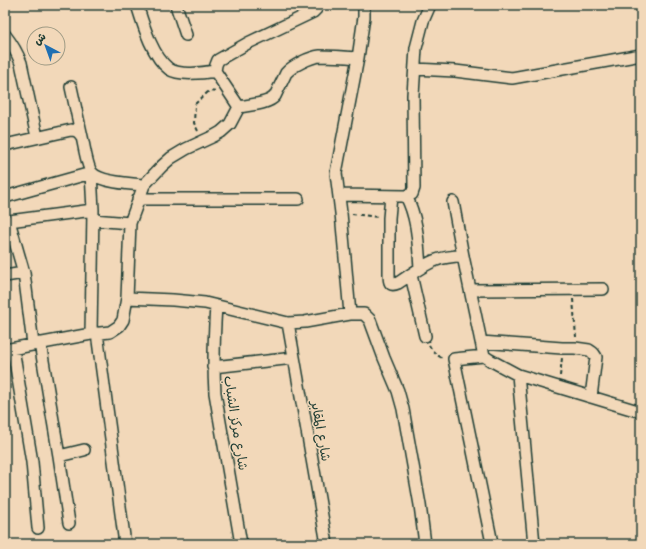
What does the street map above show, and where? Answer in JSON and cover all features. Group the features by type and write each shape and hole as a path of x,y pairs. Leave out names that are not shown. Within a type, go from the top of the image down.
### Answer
{"street":[{"path":"137,5 153,48 162,62 170,70 200,74 215,71"},
{"path":"176,5 186,35"},
{"path":"350,314 336,173 358,58 364,17 364,5"},
{"path":"339,195 406,196 412,194 414,188 413,95 416,48 423,21 430,5"},
{"path":"239,107 215,71 218,60 315,8"},
{"path":"5,35 15,49 21,63 37,137"},
{"path":"415,69 455,71 512,78 641,55"},
{"path":"239,107 266,102 273,99 286,73 302,62 318,56 358,58"},
{"path":"71,88 88,166 91,173 93,215 94,333 125,544"},
{"path":"38,528 32,462 9,349 94,333 110,332 119,326 123,320 127,298 130,223 144,185 171,158 214,136 227,127 234,118 239,107"},
{"path":"5,145 71,130 80,132 82,137"},
{"path":"5,197 91,173 104,180 144,185"},
{"path":"391,196 389,218 390,282 392,284 396,284 430,262 440,258 463,256"},
{"path":"406,196 411,206 416,226 416,271 425,336"},
{"path":"138,199 298,199"},
{"path":"453,202 484,356"},
{"path":"69,523 59,456 24,273 8,229 9,221 93,215 130,223"},
{"path":"5,276 24,273"},
{"path":"470,290 603,289"},
{"path":"127,298 194,302 288,323 305,322 350,314 364,314 370,320 398,391 403,409 426,544"},
{"name":"شارع مركز الشباب","path":"216,306 213,367 215,392 241,544"},
{"name":"شارع المقابر","path":"288,323 327,544"},
{"path":"481,342 589,350 596,357 591,397"},
{"path":"492,543 454,358 484,356 518,375 641,412"},
{"path":"213,367 294,358"},
{"path":"518,375 534,544"},
{"path":"59,456 84,450"}],"path":[{"path":"204,141 194,123 195,104 209,91 229,93"},
{"path":"341,213 389,218"},
{"path":"571,289 577,336 575,348"},
{"path":"425,336 431,348 441,358 454,358"},
{"path":"560,387 562,348"}]}
